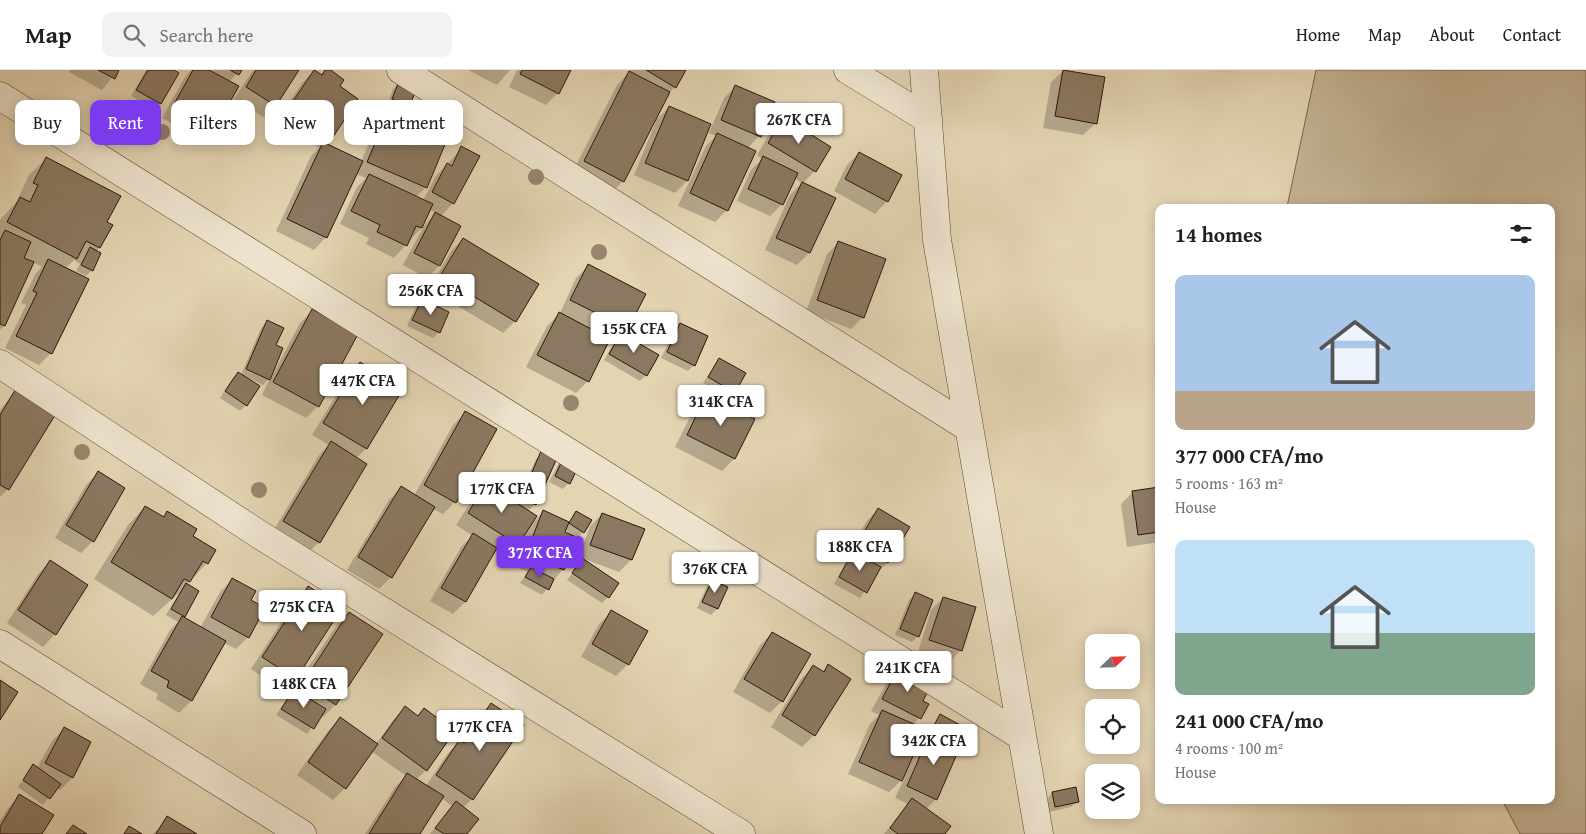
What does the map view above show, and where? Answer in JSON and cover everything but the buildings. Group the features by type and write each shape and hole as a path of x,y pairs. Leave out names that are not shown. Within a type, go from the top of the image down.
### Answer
{"street":[{"path":"401,70 969,428"},
{"path":"848,70 928,119"},
{"path":"924,70 937,240 1039,834"},
{"path":"0,96 1021,736"},
{"path":"0,364 260,536 741,834"},
{"path":"0,644 302,834"}],"shaded area":[{"path":"1316,70 1586,70 1586,834 1520,834 1504,804 1555,804 1555,204 1288,204"}]}
